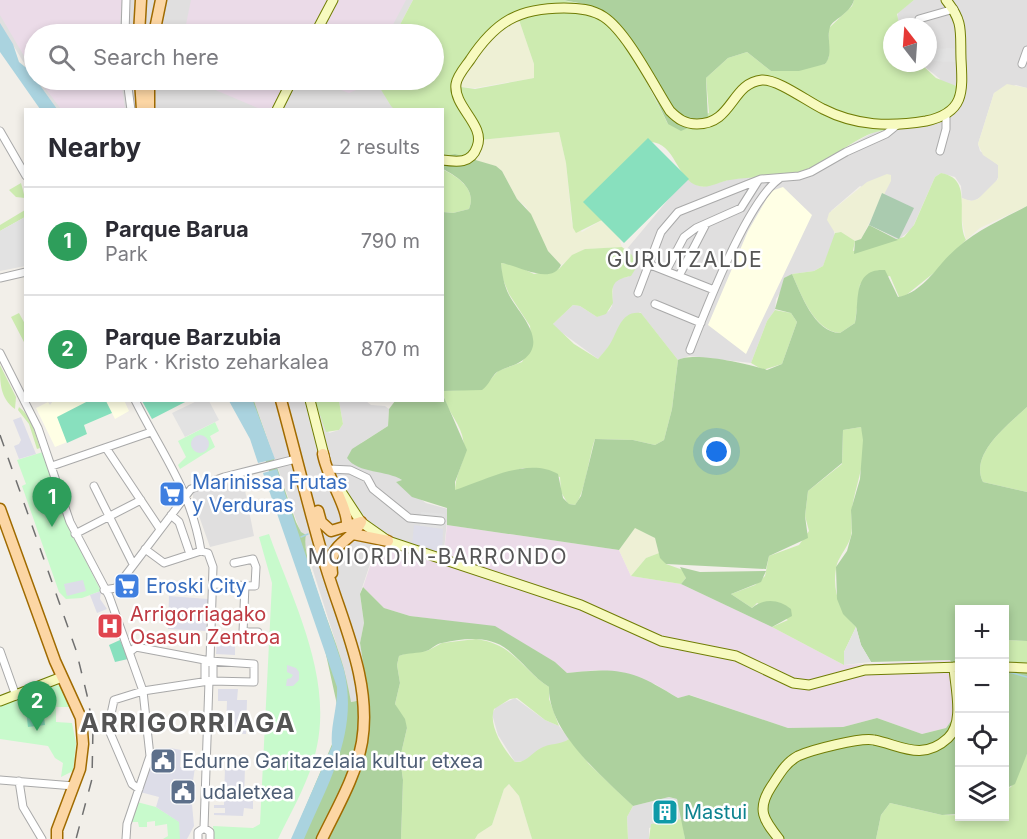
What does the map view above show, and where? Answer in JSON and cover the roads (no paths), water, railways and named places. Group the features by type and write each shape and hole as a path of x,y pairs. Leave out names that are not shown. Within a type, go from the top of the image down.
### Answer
{"main road":[{"path":"140,24 141,0"},
{"path":"156,24 161,0"},
{"path":"141,90 142,108"},
{"path":"149,90 149,108"},
{"path":"282,402 296,459 359,673 364,723 362,743 353,770 322,839"},
{"path":"283,402 321,522 331,531 350,530 388,541"},
{"path":"323,454 331,484 345,510 350,530"},
{"path":"0,509 62,677 77,707 83,729 82,758 57,830 57,839"},
{"path":"344,622 331,559 339,543 350,530 361,522"}],"street":[{"path":"125,24 126,0"},
{"path":"320,24 333,0"},
{"path":"444,160 463,162 473,156 478,145 476,130 457,98 456,84 461,72 498,27 522,12 540,8 575,8 603,16 613,24 625,40 670,111 678,119 691,124 708,124 722,117 742,89 763,80 773,82 826,111 852,121 897,125 934,119 946,114 960,100 963,88 959,18 946,0"},
{"path":"922,18 954,9 961,0"},
{"path":"1022,64 1027,50"},
{"path":"128,90 131,108"},
{"path":"278,108 287,90"},
{"path":"939,151 946,114"},
{"path":"638,292 661,232 678,212 759,180 799,177 886,134 897,125"},
{"path":"0,131 24,173"},
{"path":"690,350 714,290 761,197 779,179"},
{"path":"666,271 679,243 690,232 741,208 759,180"},
{"path":"679,276 706,224"},
{"path":"648,264 714,290"},
{"path":"0,278 24,272"},
{"path":"655,304 701,322"},
{"path":"0,353 24,399"},
{"path":"26,402 52,466 75,534 104,590 130,651 143,691 150,756 126,828 126,839"},
{"path":"136,402 187,493 196,520 201,550"},
{"path":"310,402 329,469 361,522 388,541 581,605 661,641 736,656 793,683 809,685 863,670 955,667"},
{"path":"52,466 151,432"},
{"path":"106,448 160,528"},
{"path":"104,590 116,588 187,493 202,485 296,459"},
{"path":"329,469 350,470 368,478 378,493 409,518 441,521"},
{"path":"94,486 133,564"},
{"path":"75,534 141,500"},
{"path":"171,514 179,522 190,554"},
{"path":"145,549 165,563 201,550 208,553 213,567 210,661 213,664 210,681 204,828"},
{"path":"213,584 255,586 256,567 253,559 234,563"},
{"path":"245,585 243,632 258,632"},
{"path":"130,651 136,647 210,661 254,664 254,682 210,681 143,691 117,699 112,703 108,728 132,784 139,789"},
{"path":"0,651 16,696"},
{"path":"1009,667 1027,668"},
{"path":"0,701 62,677"},
{"path":"779,839 765,821 762,810 767,793 784,766 799,756 861,740 873,739 909,751 932,748 942,743 955,728 957,713"},
{"path":"0,780 74,786"},
{"path":"19,781 23,807 42,839"},
{"path":"198,839 198,832 204,828"},
{"path":"204,828 210,832 210,839"}],"water":[{"path":"0,23 13,44 19,62 24,66 24,86 0,52"},
{"path":"27,90 43,90 56,108 39,108"},
{"path":"230,402 253,402 275,459 258,463 250,439"},
{"path":"277,469 344,670 348,693 347,715 339,757 304,839 291,839 332,746 337,687 263,473"}],"waterway":[{"path":"301,537 308,534"},
{"path":"1009,672 1027,677"}],"railway":[{"path":"0,435 76,650 87,695 93,727 92,779 76,839"}],"place":[{"name":"Marinissa Frutas y Verduras","path":"172,494"},
{"name":"Parque Barua","path":"52,527"},
{"name":"Eroski City","path":"127,586"},
{"name":"Arrigorriagako Osasun Zentroa","path":"110,626"},
{"name":"Parque Barzubia","path":"37,731"},
{"name":"Edurne Garitazelaia kultur etxea","path":"163,761"},
{"name":"udaletxea","path":"183,792"},
{"name":"Mastui","path":"665,812"}],"district":[{"name":"GURUTZALDE","path":"685,260"},
{"name":"MOIORDIN-BARRONDO","path":"438,557"},
{"name":"ARRIGORRIAGA","path":"188,723"}]}
